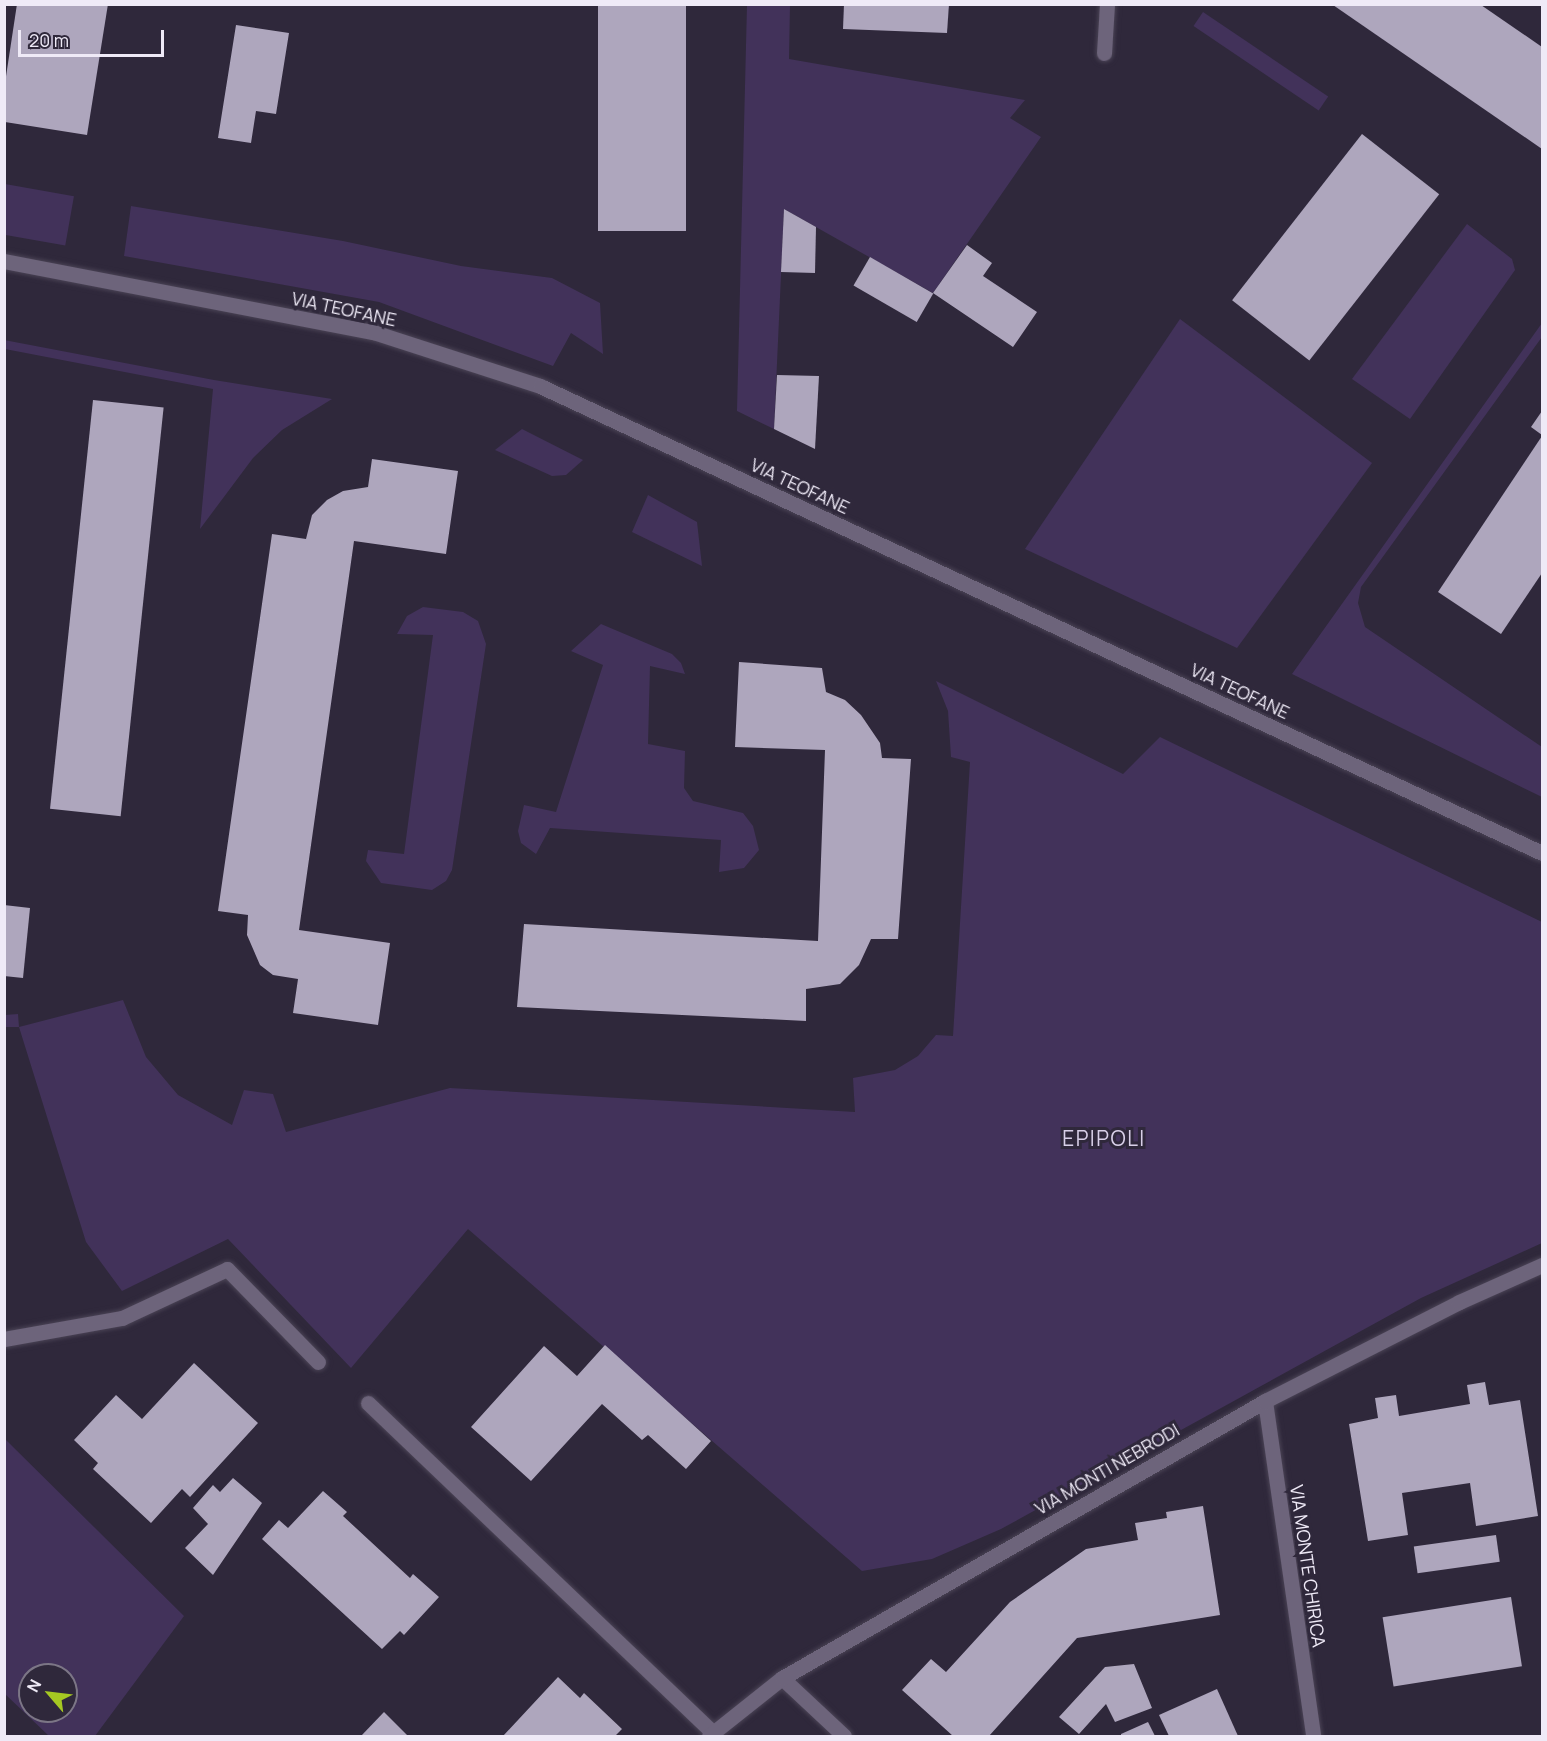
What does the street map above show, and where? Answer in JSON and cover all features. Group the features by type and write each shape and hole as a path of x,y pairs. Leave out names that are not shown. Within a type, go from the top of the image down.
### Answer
{"street":[{"path":"1104,53 1107,4"},
{"name":"VIA TEOFANE","path":"4,261 374,332 540,386 1542,853"},
{"name":"VIA MONTI NEBRODI","path":"711,1735 782,1678 1265,1401 1459,1302 1542,1265"},
{"path":"4,1339 122,1318 227,1269 318,1362"},
{"name":"VIA MONTE CHIRICA","path":"1265,1401 1312,1737"},
{"path":"368,1403 711,1735"},
{"path":"782,1678 844,1737"}],"shaded area":[{"path":"747,5 790,5 789,59 1025,100 1010,118 1041,137 933,293 784,209 774,429 737,411"},
{"path":"1203,12 1328,96 1319,111 1193,26"},
{"path":"5,184 74,196 65,245 4,235"},
{"path":"131,206 343,241 461,266 552,278 600,303 603,354 571,333 553,366 379,302 124,256"},
{"path":"1467,224 1512,259 1515,270 1410,419 1352,379"},
{"path":"1180,319 1372,463 1237,648 1025,549"},
{"path":"1542,323 1542,337 1361,587 1358,603 1365,627 1542,747 1542,797 1292,674"},
{"path":"4,340 214,380 332,399 282,430 253,458 200,529 213,389 5,349"},
{"path":"522,429 583,460 566,475 552,476 495,450"},
{"path":"648,495 697,522 702,566 632,532"},
{"path":"423,607 463,612 478,621 486,644 452,870 446,881 432,890 381,883 366,861 368,850 404,854 433,635 397,634 407,616"},
{"path":"601,624 672,654 681,663 685,674 650,666 648,744 685,751 684,788 693,801 743,813 753,826 759,850 744,868 719,872 721,840 550,828 536,854 521,843 518,831 524,805 556,812 603,665 571,651"},
{"path":"936,681 1123,774 1160,737 1542,922 1542,1243 1421,1298 1001,1529 932,1559 862,1571 468,1229 351,1368 228,1239 122,1291 86,1242 19,1027 123,1000 146,1057 178,1095 232,1125 244,1090 273,1094 286,1132 450,1088 855,1112 853,1078 895,1070 918,1056 936,1035 953,1036 970,762 951,757 948,711"},
{"path":"18,1014 19,1027 5,1027 5,1015"},
{"path":"5,1439 184,1616 95,1736 49,1736 35,1723 78,1723 78,1663 18,1663 18,1706 5,1694"}],"building":[{"path":"17,4 108,4 87,135 5,122 5,83"},
{"path":"598,4 686,4 686,231 598,231"},
{"path":"844,4 949,4 947,33 843,29"},
{"path":"1333,5 1481,5 1542,47 1542,149"},
{"path":"236,25 289,33 276,114 256,111 251,143 218,138"},
{"path":"1362,134 1439,194 1309,361 1232,300"},
{"path":"784,209 816,227 815,273 781,272"},
{"path":"967,245 992,263 983,276 1037,312 1013,347 933,293"},
{"path":"870,257 933,294 917,322 854,286"},
{"path":"777,375 819,376 815,449 774,429"},
{"path":"93,400 164,407 121,816 50,809"},
{"path":"1542,411 1542,435 1531,427"},
{"path":"1542,436 1542,573 1501,634 1438,592"},
{"path":"372,459 458,471 446,554 354,541 299,930 390,943 378,1025 293,1013 298,979 273,975 260,965 247,935 248,915 218,911 272,534 306,539 312,515 327,500 343,491 368,487"},
{"path":"739,662 822,668 826,692 845,700 861,715 880,743 882,758 911,759 898,939 871,939 859,965 840,984 806,989 806,1021 517,1007 524,924 818,941 825,750 735,747"},
{"path":"4,905 30,908 23,978 4,976"},
{"path":"605,1345 711,1441 686,1469 648,1435 642,1440 602,1404 531,1481 471,1427 544,1346 577,1376"},
{"path":"194,1363 258,1423 190,1497 182,1489 151,1523 93,1469 98,1463 74,1440 116,1395 142,1419"},
{"path":"1485,1382 1489,1405 1520,1400 1538,1516 1476,1526 1470,1483 1402,1493 1408,1535 1368,1541 1349,1424 1378,1418 1375,1398 1396,1395 1399,1416 1470,1404 1467,1385"},
{"path":"233,1478 262,1503 213,1575 185,1548 208,1524 193,1508 213,1485 220,1492"},
{"path":"323,1491 347,1512 343,1516 410,1578 413,1574 439,1597 404,1635 400,1631 382,1649 262,1539 279,1520 288,1528"},
{"path":"1203,1506 1220,1615 1077,1638 989,1736 953,1736 902,1690 931,1659 946,1672 1010,1602 1086,1549 1138,1540 1135,1523 1167,1518 1166,1512"},
{"path":"1496,1535 1500,1562 1418,1573 1414,1547"},
{"path":"1511,1597 1522,1666 1394,1686 1383,1617"},
{"path":"1134,1664 1152,1708 1115,1722 1106,1704 1079,1734 1059,1717 1105,1667"},
{"path":"558,1677 580,1698 584,1693 622,1729 615,1736 503,1736"},
{"path":"1217,1689 1238,1736 1169,1736 1159,1715"},
{"path":"384,1712 408,1736 361,1736"},
{"path":"1148,1722 1155,1736 1121,1736 1121,1734"}],"district":[{"name":"EPIPOLI","path":"1104,1138"}]}
